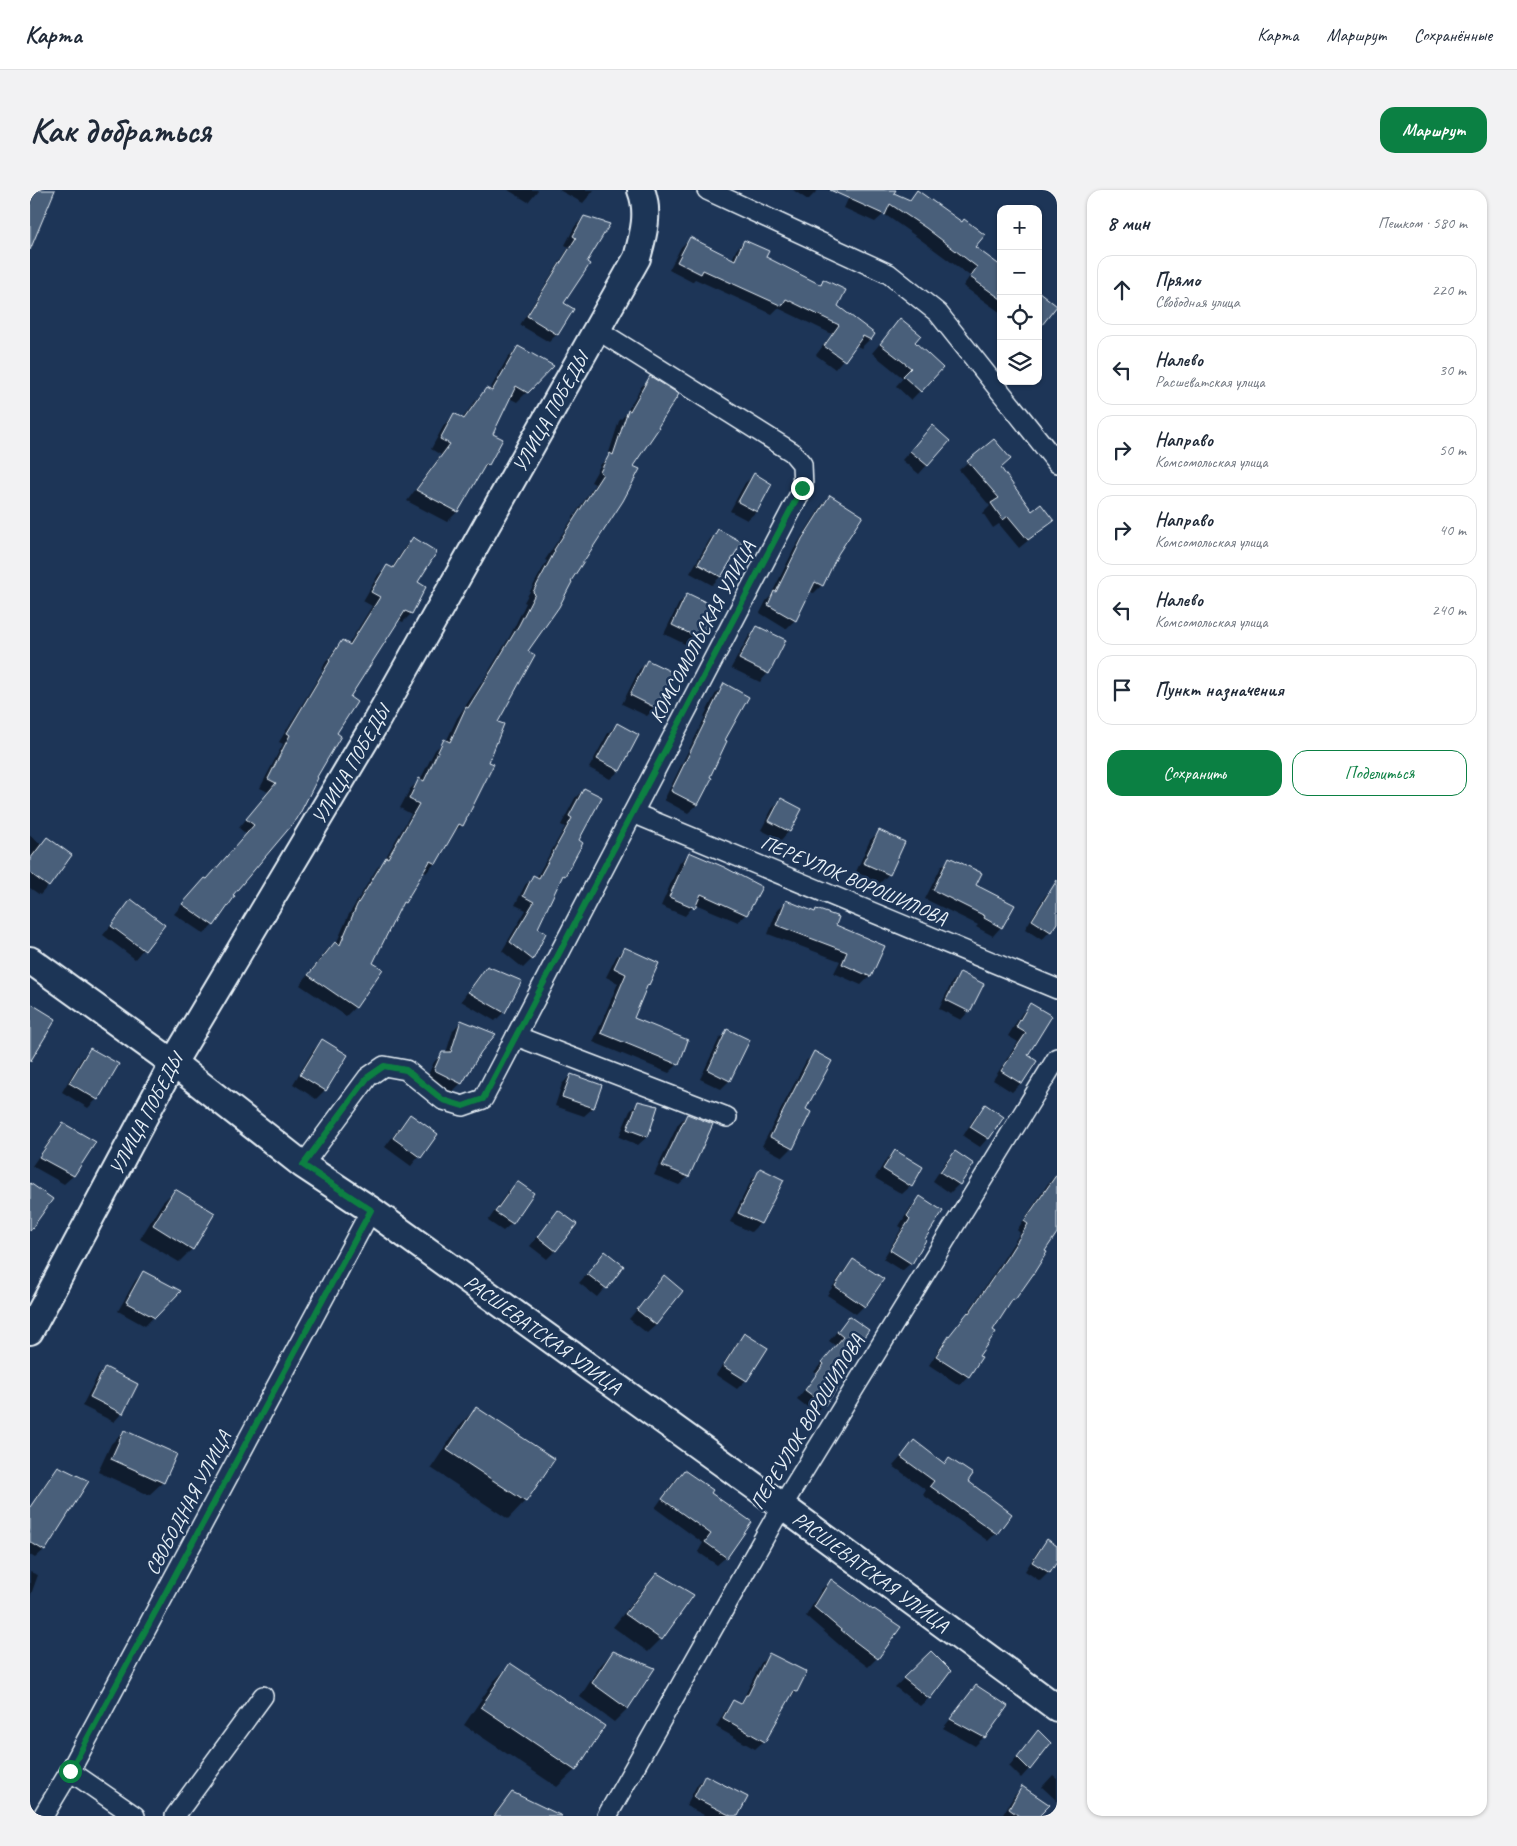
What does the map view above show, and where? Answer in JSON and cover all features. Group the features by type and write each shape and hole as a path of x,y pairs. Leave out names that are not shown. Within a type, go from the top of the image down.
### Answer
{"street":[{"name":"УЛИЦА ПОБЕДЫ","path":"30,1331 173,1063 372,727 637,258 645,230 646,201 641,190"},
{"path":"707,190 889,274 938,314 1057,463"},
{"name":"КОМСОМОЛЬСКАЯ УЛИЦА","path":"303,1165 368,1077 384,1066 406,1070 443,1100 463,1106 483,1099 802,488 802,464 792,452 596,329"},
{"name":"ПЕРЕУЛОК ВОРОШИЛОВА","path":"633,812 1057,989"},
{"name":"РАСШЕВАТСКАЯ УЛИЦА","path":"30,960 173,1063 303,1165 371,1210 782,1506 1057,1708"},
{"path":"516,1036 727,1117"},
{"name":"ПЕРЕУЛОК ВОРОШИЛОВА","path":"607,1816 782,1506 1057,1058"},
{"name":"СВОБОДНАЯ УЛИЦА","path":"43,1816 70,1771 371,1210"},
{"path":"175,1816 263,1696"},
{"path":"70,1771 136,1816"}],"building":[{"path":"30,190 55,190 30,250"},
{"path":"830,190 896,190 894,193 910,200 917,190 962,222 964,219 985,235 975,247 997,263 997,296 970,277 977,267 926,228 890,204 885,215"},
{"path":"584,216 610,224 587,262 590,264 564,303 574,309 558,335 527,316 576,238 573,236"},
{"path":"690,237 735,260 744,240 769,251 766,257 821,285 823,279 846,290 838,306 875,334 871,340 863,336 845,361 824,346 839,325 786,299 782,306 703,270 701,274 677,262"},
{"path":"1042,294 1057,306 1042,325"},
{"path":"900,318 921,335 915,342 943,368 921,392 903,376 911,368 880,344"},
{"path":"518,346 554,366 528,393 516,386 493,434 503,439 489,465 486,464 458,512 416,490 450,444 440,439 454,413 464,419 486,388 492,391"},
{"path":"650,376 679,394 633,466 640,469 623,501 571,581 559,607 528,651 535,655 498,722 504,724 489,762 494,764 463,826 459,824 436,864 430,861 405,903 403,902 373,963 383,969 356,1008 308,975 335,942 340,945 357,905 386,857 388,858 419,804 409,799 419,778 424,781 444,739 450,742 466,707 468,708 519,625 554,550 603,474 600,472 610,453 613,455 628,410 630,411"},
{"path":"932,425 950,441 928,466 910,451"},
{"path":"994,439 1011,459 1001,468 1032,511 1041,504 1054,521 1028,540 1008,516 1003,520 991,503 999,498 967,461"},
{"path":"754,473 772,484 757,512 738,502"},
{"path":"830,495 863,516 838,554 823,586 815,582 796,621 768,605 802,539"},
{"path":"718,529 742,542 721,577 698,564"},
{"path":"413,537 437,552 418,582 426,587 412,614 405,611 350,697 357,702 337,733 341,736 317,777 297,819 233,895 235,896 214,926 182,904 205,878 207,879 254,825 246,819 276,783 268,779 290,735 287,733 342,640 350,645 380,597 371,592 387,565 393,568"},
{"path":"687,593 716,607 701,639 672,625"},
{"path":"757,626 786,640 769,674 739,659"},
{"path":"647,660 674,673 656,708 630,695"},
{"path":"724,683 749,697 725,740 727,741 710,777 712,778 698,805 671,791"},
{"path":"617,723 639,735 620,771 597,759"},
{"path":"584,788 602,797 579,840 583,843 565,876 563,875 538,928 546,933 533,960 510,942 534,902 523,896 533,875 539,878 572,818 569,816"},
{"path":"781,798 802,809 790,832 769,821"},
{"path":"879,830 905,842 890,875 863,863"},
{"path":"47,837 72,855 49,887 30,873 30,859"},
{"path":"689,852 724,867 762,887 747,915 701,894 695,908 669,897"},
{"path":"949,857 982,873 976,885 1015,905 1002,928 984,918 985,916 933,890"},
{"path":"1057,880 1057,923 1051,932 1032,920"},
{"path":"131,899 165,925 145,951 111,926"},
{"path":"786,900 815,912 816,909 839,917 836,925 885,946 871,977 842,964 847,952 776,925"},
{"path":"624,947 659,963 634,1018 688,1040 679,1065 601,1033 626,974 614,968"},
{"path":"487,966 522,981 505,1013 468,992"},
{"path":"960,972 984,984 970,1012 946,1000"},
{"path":"30,1003 56,1019 30,1062"},
{"path":"1030,1003 1052,1016 1028,1055 1037,1061 1022,1084 1001,1071 1026,1033 1016,1027"},
{"path":"461,1020 496,1034 481,1052 462,1084 434,1070 442,1052 451,1052"},
{"path":"727,1029 750,1040 730,1081 708,1070"},
{"path":"322,1039 348,1055 326,1091 300,1075"},
{"path":"90,1048 119,1064 98,1100 69,1083"},
{"path":"814,1051 832,1061 806,1109 811,1112 793,1149 770,1137"},
{"path":"571,1074 602,1085 594,1108 562,1097"},
{"path":"638,1101 658,1106 648,1137 627,1129"},
{"path":"985,1104 1004,1117 989,1139 970,1127"},
{"path":"410,1114 438,1134 421,1158 393,1138"},
{"path":"687,1114 713,1124 689,1177 662,1166"},
{"path":"63,1123 96,1142 74,1176 39,1157"},
{"path":"895,1150 923,1167 912,1187 883,1169"},
{"path":"955,1151 974,1164 960,1185 940,1172"},
{"path":"760,1168 784,1180 761,1224 738,1213"},
{"path":"1057,1174 1057,1233 1034,1273 1015,1300 1013,1299 993,1330 996,1332 979,1356 982,1357 969,1377 936,1356 949,1336 969,1313 1008,1256 1028,1224 1024,1221"},
{"path":"517,1181 534,1193 513,1224 495,1212"},
{"path":"30,1183 53,1199 30,1231"},
{"path":"175,1189 215,1213 193,1250 153,1225"},
{"path":"920,1196 943,1211 912,1264 890,1250 910,1219 907,1216"},
{"path":"558,1210 577,1224 556,1251 538,1237"},
{"path":"605,1251 624,1266 607,1289 587,1274"},
{"path":"853,1259 884,1279 865,1307 835,1286"},
{"path":"143,1271 181,1291 155,1318 126,1302"},
{"path":"664,1275 683,1291 656,1325 637,1310"},
{"path":"849,1316 869,1330 850,1357 853,1360 833,1382 839,1386 825,1405 805,1390 824,1364 822,1362 843,1337 837,1332"},
{"path":"744,1333 768,1348 747,1381 723,1366"},
{"path":"105,1367 138,1384 123,1414 90,1397"},
{"path":"476,1407 555,1459 526,1502 447,1450"},
{"path":"124,1430 177,1454 164,1483 111,1459"},
{"path":"914,1440 945,1464 949,1458 973,1474 968,1481 1012,1514 997,1534 930,1486 934,1481 901,1457"},
{"path":"58,1466 89,1481 45,1551 30,1542 30,1507"},
{"path":"684,1470 713,1490 711,1493 752,1522 727,1558 705,1542 711,1534 662,1499"},
{"path":"1047,1539 1057,1546 1057,1562 1050,1573 1032,1562"},
{"path":"657,1573 694,1595 662,1640 625,1614"},
{"path":"831,1579 873,1610 901,1627 878,1659 814,1607"},
{"path":"613,1651 655,1668 628,1709 592,1683"},
{"path":"931,1651 951,1671 930,1699 903,1678"},
{"path":"769,1653 807,1672 797,1692 794,1691 765,1742 723,1718 733,1700 741,1704 746,1695 748,1695"},
{"path":"510,1663 605,1726 576,1771 481,1707"},
{"path":"976,1685 1008,1706 985,1738 950,1719"},
{"path":"1038,1730 1051,1743 1030,1770 1017,1757"},
{"path":"705,1775 748,1797 738,1816 731,1816 694,1797"},
{"path":"1022,1786 1050,1805 1039,1816 1019,1816 1009,1809"},
{"path":"512,1792 562,1816 494,1816"}],"route":[{"path":"70,1771 371,1210 303,1165 368,1077 384,1066 406,1070 443,1100 463,1106 483,1099 802,488"}]}
